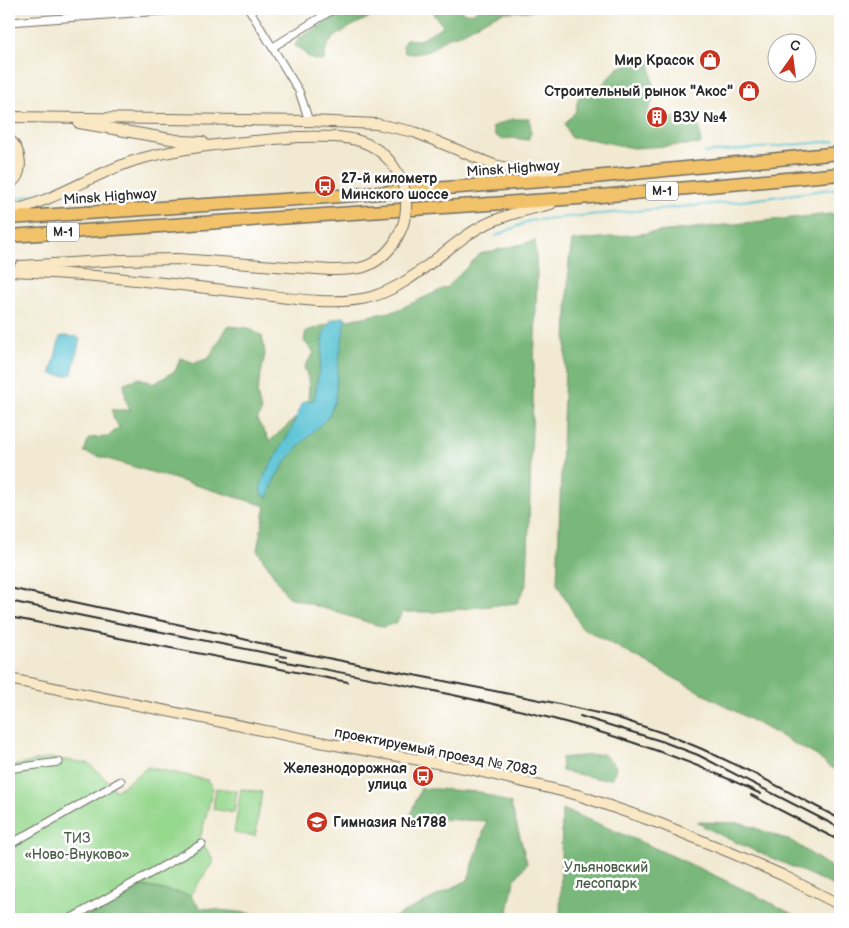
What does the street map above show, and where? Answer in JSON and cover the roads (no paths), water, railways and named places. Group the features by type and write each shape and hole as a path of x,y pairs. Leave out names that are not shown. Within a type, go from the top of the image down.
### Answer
{"highway":[{"name":"Minsk Highway","path":"9,218 594,177 840,153"},
{"name":"М-1","path":"9,236 579,198 840,174"}],"main road":[{"path":"9,117 308,121 369,124 395,127 414,132 494,165 539,175 594,177"},
{"path":"37,117 101,126 182,141 222,144"},
{"path":"9,211 51,198 100,174 135,161 172,152 222,144 298,138 343,138 356,140 379,151 389,160 402,182 406,195 404,221 384,256 366,267 350,270 178,259 48,263 9,269"},
{"path":"9,139 17,149 20,158 16,176 9,185"},
{"path":"9,269 132,279 308,299 354,300 371,297 403,284 469,234 493,221 522,211 579,198"},
{"name":"проектируемый проезд № 7083","path":"9,679 325,743 470,769 578,795 661,824 734,854 782,875 840,905"}],"street":[{"path":"9,22 190,9"},
{"path":"249,9 299,91 308,121"},
{"path":"272,47 334,9"},
{"path":"9,770 59,762"},
{"path":"9,845 121,781"},
{"path":"70,919 202,844"}],"water":[{"path":"342,317 346,318 338,365 335,401 328,417 297,448 286,462 275,478 268,498 264,496 260,489 265,474 292,428 301,404 305,401 314,400 322,353 323,334 331,320"},
{"path":"60,337 78,337 80,339 72,374 56,375 51,373"}],"waterway":[{"path":"704,153 835,141"},
{"path":"496,236 529,221 735,202 840,188"},
{"path":"9,201 54,189"}],"railway":[{"path":"9,588 214,632 297,652 550,702 615,717 666,734 702,749 751,772 840,819"},
{"path":"9,601 286,657"},
{"path":"9,617 348,682"},
{"path":"276,660 524,711 645,746 704,768 761,794"},
{"path":"580,716 661,741 698,755 840,828"},
{"path":"751,795 840,841"}],"place":[{"name":"Мир Красок","path":"710,60"},
{"name":"Строительный рынок \"Акос\"","path":"749,91"},
{"name":"ВЗУ №4","path":"657,117"},
{"name":"27-й километр Минского шоссе","path":"325,186"},
{"name":"Железнодорожная улица","path":"423,776"},
{"name":"Гимназия №1788","path":"317,822"}],"park label":[{"name":"ТИЗ «Ново-Внуково»","path":"77,846"},
{"name":"Ульяновский лесопарк","path":"606,876"}]}
